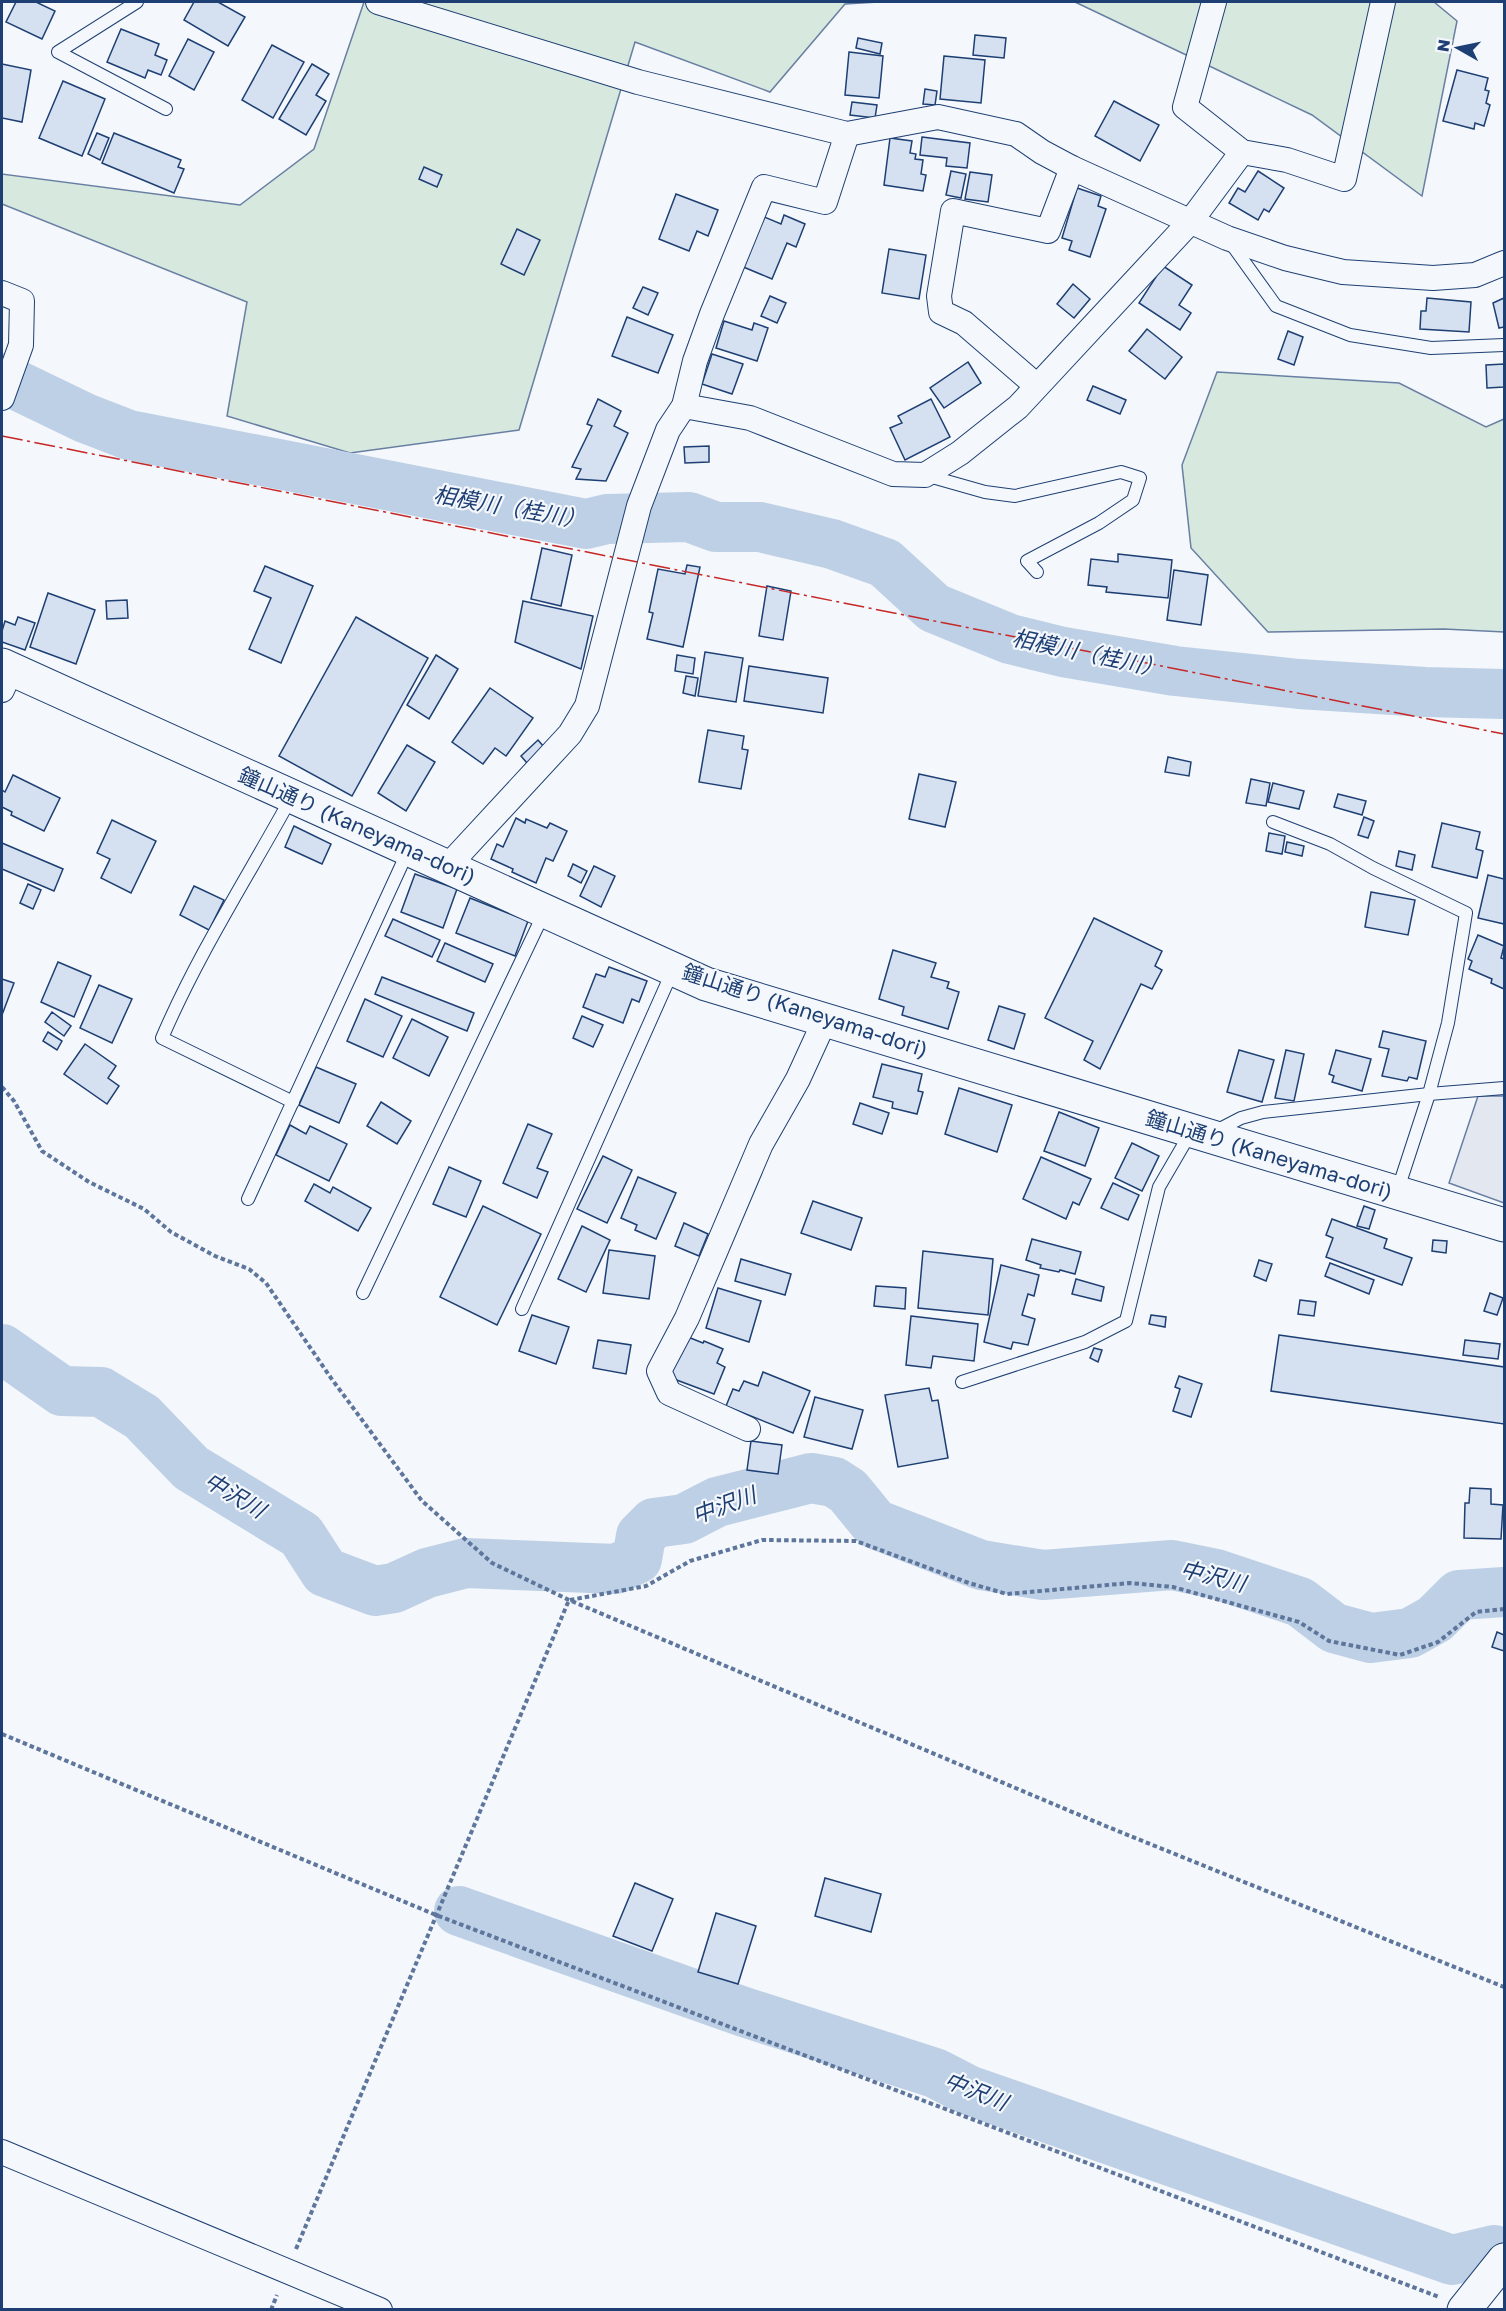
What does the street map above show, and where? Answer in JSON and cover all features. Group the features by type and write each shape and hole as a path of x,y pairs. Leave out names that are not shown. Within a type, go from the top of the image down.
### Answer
{"street":[{"path":"378,2 638,82 847,134 938,117 1016,134 1042,152 1072,168 1227,238 1285,258 1343,272 1433,279 1475,275 1504,263"},
{"path":"1214,2 1185,107 1242,152 1287,160 1344,179 1383,2"},
{"path":"447,867 570,734 587,706 639,506 668,430 684,406 695,361 764,186 825,202 847,134"},
{"path":"684,406 750,418 893,474 925,475 991,430 1018,407 1190,222 1242,152"},
{"path":"1037,386 964,323 941,312 939,296 953,211 1048,231 1072,168"},
{"path":"2,293 22,301 21,345 2,398"},
{"name":"鐘山通り (Kaneyama-dori)","path":"5,675 291,796 706,984 1504,1226"},
{"path":"748,1429 669,1393 659,1371 687,1318 761,1144 798,1079 825,1020"},
{"path":"2,2152 380,2310"},
{"path":"1465,2308 1504,2260"}],"lane":[{"path":"137,2 58,52 166,109"},
{"path":"1227,238 1276,306 1350,335 1431,348 1504,345"},
{"path":"925,475 986,492 1015,496 1121,472 1140,478 1133,500 1099,523 1027,561 1037,572"},
{"path":"291,796 182,991 162,1038 293,1102"},
{"path":"1273,822 1330,844 1373,868 1466,913 1448,1023 1429,1094 1396,1193"},
{"path":"248,1199 409,850"},
{"path":"363,1293 545,911"},
{"path":"522,1309 673,969"},
{"path":"962,1382 1085,1342 1126,1320 1159,1187 1200,1133 1263,1112 1504,1088"}],"path":[{"path":"2,1088 14,1101 42,1151 89,1182 144,1209 171,1232 215,1256 249,1269 266,1283 331,1378 422,1501 492,1563 569,1600 1108,1827 1504,1986"},
{"path":"569,1600 646,1586 690,1561 762,1540 773,1540 856,1541 969,1583 1007,1594 1130,1583 1173,1587 1299,1622 1329,1641 1400,1655 1438,1642 1476,1612 1504,1609"},
{"path":"271,2310 569,1600"},
{"path":"2,1734 436,1915 1465,2308"}],"shaded area":[{"path":"364,2 878,2 845,4 770,92 635,42 519,430 350,453 227,416 247,302 2,204 2,174 240,205 314,149"},
{"path":"1075,2 1434,2 1457,21 1422,196 1312,115"},
{"path":"1217,372 1399,383 1486,427 1504,419 1504,632 1444,629 1268,632 1191,548 1182,465"},
{"path":"1478,1096 1504,1096 1504,1203 1449,1183"}],"building":[{"path":"16,2 36,2 55,11 42,39 6,22"},
{"path":"194,2 218,2 245,17 228,46 184,20"},
{"path":"121,29 159,44 155,55 167,60 161,75 148,70 145,78 107,62"},
{"path":"975,35 1006,38 1004,58 973,55"},
{"path":"858,38 882,43 880,54 856,48"},
{"path":"188,39 214,52 194,90 169,76"},
{"path":"272,45 304,62 273,118 242,100"},
{"path":"849,52 883,56 879,98 845,95"},
{"path":"944,56 985,60 981,103 940,99"},
{"path":"2,64 31,70 22,122 2,118"},
{"path":"312,64 329,74 316,95 326,101 306,135 279,119"},
{"path":"1457,70 1488,78 1485,90 1489,91 1486,103 1490,105 1484,126 1475,123 1474,129 1443,121"},
{"path":"63,81 105,99 82,156 39,138"},
{"path":"925,89 937,91 935,105 923,104"},
{"path":"1114,101 1159,125 1140,161 1095,136"},
{"path":"852,102 877,105 875,118 850,115"},
{"path":"97,133 109,138 100,160 88,154"},
{"path":"114,133 181,160 178,167 184,169 174,193 102,163"},
{"path":"922,137 970,143 967,168 946,166 947,158 920,155"},
{"path":"890,138 912,141 910,153 916,154 915,159 923,160 921,174 926,175 923,191 884,185"},
{"path":"424,167 442,175 437,187 419,179"},
{"path":"951,171 966,174 961,198 946,195"},
{"path":"1258,171 1284,188 1269,212 1264,209 1258,220 1229,203 1238,188 1245,192"},
{"path":"970,172 992,175 988,202 965,199"},
{"path":"1077,188 1101,196 1098,206 1106,209 1090,257 1069,250 1072,241 1062,238"},
{"path":"676,194 718,210 708,236 697,231 689,251 659,239"},
{"path":"784,215 805,224 796,247 787,243 772,279 741,266 762,216 781,224"},
{"path":"517,229 540,240 524,275 501,264"},
{"path":"889,249 926,255 919,299 882,293"},
{"path":"1163,266 1192,285 1179,305 1191,313 1180,330 1139,303"},
{"path":"1073,284 1090,299 1074,318 1057,304"},
{"path":"643,287 658,293 648,315 633,308"},
{"path":"770,296 786,303 777,323 761,316"},
{"path":"1427,298 1471,302 1469,332 1420,329 1421,311 1426,311"},
{"path":"1504,298 1504,327 1499,328 1493,303"},
{"path":"627,317 673,335 658,373 612,356"},
{"path":"724,321 752,330 754,323 768,328 757,361 716,348"},
{"path":"1147,329 1182,357 1165,379 1129,351"},
{"path":"1288,331 1303,337 1294,365 1278,359"},
{"path":"712,354 743,364 732,394 702,384"},
{"path":"968,362 981,383 944,408 930,388"},
{"path":"1504,364 1504,387 1487,388 1486,365"},
{"path":"1093,386 1126,400 1120,414 1087,400"},
{"path":"598,399 621,411 614,426 628,433 606,481 576,479 581,469 572,467 592,426 587,424"},
{"path":"931,399 950,437 905,460 890,428 902,423 898,416"},
{"path":"709,446 709,462 685,463 684,447"},
{"path":"542,548 572,555 561,606 531,599"},
{"path":"1118,554 1172,560 1168,598 1106,592 1107,587 1088,585 1091,559 1118,562"},
{"path":"687,565 700,567 683,647 647,639 653,613 649,612 658,569 685,574"},
{"path":"265,566 313,586 281,663 249,649 271,598 254,591"},
{"path":"1174,570 1208,575 1201,625 1167,620"},
{"path":"767,586 791,591 783,640 759,636"},
{"path":"48,593 95,610 76,664 30,647"},
{"path":"127,600 128,618 107,619 106,601"},
{"path":"523,601 593,616 581,669 515,642"},
{"path":"18,617 35,623 25,650 2,642 5,621 15,625"},
{"path":"356,617 428,658 352,796 279,756"},
{"path":"705,652 743,658 736,702 698,696"},
{"path":"436,655 458,669 429,719 407,705"},
{"path":"677,655 695,658 693,674 675,671"},
{"path":"749,666 828,678 823,713 744,701"},
{"path":"686,676 698,678 695,696 683,693"},
{"path":"490,688 533,718 506,756 495,748 483,764 452,742"},
{"path":"708,730 744,736 742,749 748,750 741,789 699,782"},
{"path":"538,740 544,747 527,763 521,756"},
{"path":"407,745 435,762 406,811 378,793"},
{"path":"1168,757 1191,762 1189,776 1165,772"},
{"path":"919,774 956,782 945,827 909,819"},
{"path":"13,775 60,798 44,831 11,815 12,812 2,807 2,790 5,792"},
{"path":"1251,779 1270,783 1266,806 1246,803"},
{"path":"1273,783 1304,791 1299,809 1268,802"},
{"path":"1338,794 1366,801 1362,815 1334,807"},
{"path":"1364,817 1374,821 1368,838 1358,835"},
{"path":"516,818 525,823 526,819 547,828 550,823 567,831 553,861 546,858 536,883 491,859 497,844 503,847"},
{"path":"112,820 156,841 131,893 101,878 110,859 97,853"},
{"path":"1442,823 1480,832 1476,849 1483,851 1477,878 1432,867"},
{"path":"294,826 331,844 322,864 285,847"},
{"path":"1269,833 1285,836 1282,854 1266,851"},
{"path":"1287,842 1304,846 1302,856 1285,852"},
{"path":"2,843 63,869 54,891 2,869"},
{"path":"1399,851 1415,855 1412,870 1396,866"},
{"path":"573,864 587,871 581,883 568,876"},
{"path":"594,866 615,876 601,907 580,896"},
{"path":"415,874 457,889 443,928 401,912"},
{"path":"1488,875 1504,879 1504,924 1478,918"},
{"path":"28,884 41,890 33,909 20,903"},
{"path":"194,886 224,900 209,930 180,915"},
{"path":"1371,892 1415,900 1408,935 1365,927"},
{"path":"470,898 528,921 515,956 456,933"},
{"path":"1094,918 1162,951 1155,966 1162,970 1152,989 1141,984 1100,1069 1084,1060 1093,1041 1045,1018"},
{"path":"393,919 440,940 432,957 385,936"},
{"path":"1478,935 1504,946 1501,958 1504,959 1504,989 1491,983 1492,979 1469,969 1472,961 1468,959"},
{"path":"445,943 493,964 485,982 437,961"},
{"path":"893,950 936,963 931,977 949,982 947,988 959,992 948,1029 902,1015 904,1007 879,999"},
{"path":"58,962 91,976 74,1017 41,1002"},
{"path":"609,967 647,981 639,1002 632,999 623,1023 583,1007 596,974 605,977"},
{"path":"382,977 474,1013 467,1031 375,994"},
{"path":"2,979 14,983 2,1015"},
{"path":"99,985 132,999 112,1043 80,1028"},
{"path":"365,999 402,1016 383,1057 347,1041"},
{"path":"999,1006 1025,1014 1014,1049 988,1040"},
{"path":"52,1012 71,1026 64,1036 45,1022"},
{"path":"582,1016 603,1025 593,1047 573,1038"},
{"path":"412,1019 448,1037 429,1076 393,1058"},
{"path":"1383,1031 1426,1041 1417,1079 1409,1077 1407,1081 1382,1076 1389,1049 1379,1047"},
{"path":"48,1032 62,1041 57,1050 43,1041"},
{"path":"85,1044 116,1066 108,1078 119,1086 107,1104 64,1074"},
{"path":"1239,1050 1274,1060 1262,1102 1227,1092"},
{"path":"1286,1050 1304,1054 1294,1101 1275,1098"},
{"path":"1336,1050 1371,1059 1362,1091 1332,1082 1334,1076 1329,1074"},
{"path":"882,1064 922,1074 918,1091 923,1092 917,1114 892,1108 893,1102 873,1097"},
{"path":"316,1067 356,1084 339,1123 299,1105"},
{"path":"959,1088 1012,1105 997,1152 945,1134"},
{"path":"381,1102 411,1121 397,1144 367,1126"},
{"path":"860,1103 889,1113 882,1134 853,1124"},
{"path":"1059,1112 1099,1128 1085,1166 1044,1151"},
{"path":"528,1124 552,1134 537,1168 548,1172 537,1198 503,1183"},
{"path":"290,1125 306,1134 310,1126 347,1144 329,1181 276,1155"},
{"path":"1132,1143 1159,1156 1142,1191 1115,1178"},
{"path":"603,1156 632,1170 607,1223 577,1209"},
{"path":"1041,1157 1091,1179 1079,1205 1073,1202 1066,1219 1023,1199"},
{"path":"449,1167 481,1181 466,1217 433,1204"},
{"path":"638,1177 676,1193 656,1239 635,1230 637,1225 621,1218"},
{"path":"1113,1183 1139,1195 1128,1220 1101,1208"},
{"path":"314,1184 330,1193 333,1187 371,1208 358,1231 305,1201"},
{"path":"813,1201 862,1218 851,1250 801,1233"},
{"path":"483,1206 541,1234 497,1325 440,1297"},
{"path":"1364,1206 1375,1210 1369,1229 1357,1226"},
{"path":"1332,1219 1387,1239 1384,1248 1412,1258 1402,1285 1326,1257 1333,1238 1326,1235"},
{"path":"684,1223 708,1234 699,1256 675,1246"},
{"path":"582,1226 610,1240 586,1292 558,1279"},
{"path":"1032,1239 1081,1252 1075,1274 1040,1268 1041,1265 1026,1260"},
{"path":"1433,1240 1447,1241 1446,1253 1432,1251"},
{"path":"609,1250 655,1256 649,1299 603,1293"},
{"path":"923,1251 993,1259 988,1315 918,1308"},
{"path":"741,1259 791,1274 785,1295 735,1281"},
{"path":"1259,1260 1272,1264 1266,1281 1254,1276"},
{"path":"1330,1263 1374,1280 1369,1294 1325,1276"},
{"path":"1001,1265 1039,1275 1034,1296 1028,1294 1022,1315 1035,1319 1028,1345 1013,1342 1011,1349 984,1342"},
{"path":"1076,1279 1104,1287 1101,1301 1072,1294"},
{"path":"876,1286 906,1288 905,1309 874,1306"},
{"path":"718,1288 761,1301 749,1342 706,1328"},
{"path":"1490,1293 1503,1298 1497,1315 1484,1311"},
{"path":"1300,1300 1316,1302 1314,1316 1298,1314"},
{"path":"532,1315 569,1327 556,1364 519,1351"},
{"path":"1151,1315 1166,1317 1165,1327 1149,1324"},
{"path":"911,1316 978,1324 974,1361 933,1356 931,1368 906,1365"},
{"path":"1279,1335 1504,1367 1504,1424 1271,1391"},
{"path":"688,1337 723,1349 717,1363 725,1367 714,1394 666,1376"},
{"path":"598,1340 631,1345 626,1374 593,1368"},
{"path":"1465,1340 1500,1344 1498,1359 1463,1355"},
{"path":"1094,1348 1102,1350 1098,1362 1090,1358"},
{"path":"763,1372 810,1391 793,1433 726,1406 733,1389 739,1391 744,1381 758,1386"},
{"path":"1179,1376 1202,1384 1191,1417 1173,1411 1180,1389 1175,1387"},
{"path":"929,1388 932,1401 938,1400 948,1458 898,1467 885,1395"},
{"path":"815,1397 863,1410 852,1449 804,1437"},
{"path":"751,1441 782,1445 778,1474 747,1470"},
{"path":"1470,1488 1491,1489 1491,1504 1503,1505 1501,1539 1464,1538 1465,1503 1469,1503"},
{"path":"1497,1632 1504,1635 1504,1651 1492,1647"},
{"path":"825,1878 881,1894 871,1932 815,1916"},
{"path":"635,1883 673,1899 652,1951 613,1936"},
{"path":"716,1913 756,1926 738,1984 698,1972"}],"waterway":[{"name":"相模川（桂川）","path":"2,378 85,418 129,435 586,524 607,519 689,517 716,527 760,527 832,544 885,563 934,608 1010,639 1063,652 1175,671 1299,684 1425,692 1504,694"},
{"name":"中沢川","path":"2,1349 62,1391 101,1392 142,1417 191,1468 301,1535 325,1572 375,1591 394,1588 427,1573 466,1563 616,1569 637,1559 641,1536 654,1523 684,1519 717,1502 811,1478 834,1482 848,1491 875,1524 981,1565 1043,1575 1172,1565 1216,1574 1300,1602 1334,1628 1371,1638 1410,1633 1435,1619 1459,1595 1504,1592"},
{"name":"中沢川","path":"459,1911 744,2012 935,2073 968,2090 1452,2260 1494,2250"}],"power":[{"path":"2,436 1504,734"}]}
